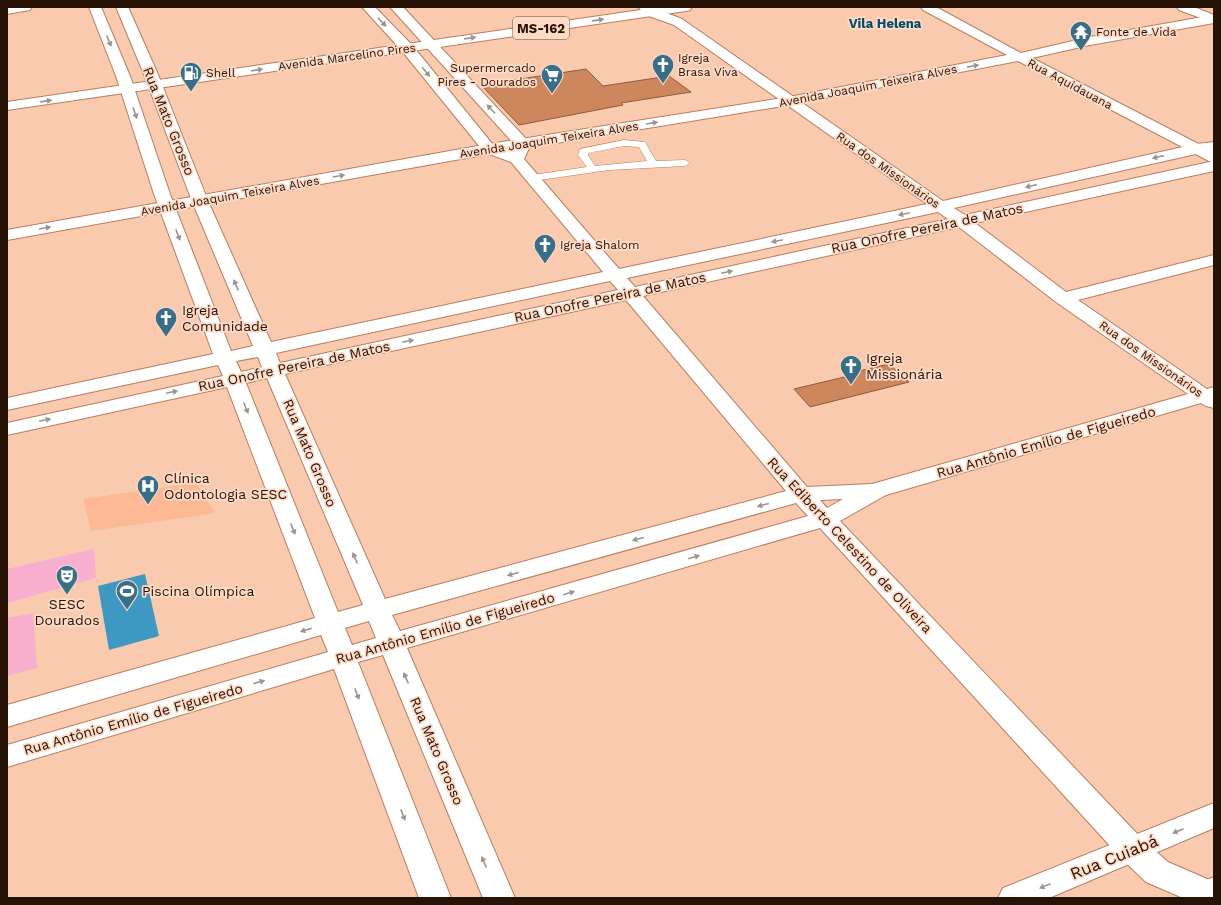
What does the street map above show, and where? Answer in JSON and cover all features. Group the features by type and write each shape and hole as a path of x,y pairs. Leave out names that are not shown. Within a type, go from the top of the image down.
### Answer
{"street":[{"path":"7,10 26,7"},
{"name":"Rua Mato Grosso","path":"95,7 119,81 224,358 234,378 330,623 435,898"},
{"name":"Rua Mato Grosso","path":"122,7 157,75 198,195 500,898"},
{"name":"Rua Ediberto Celestino de Oliveira","path":"368,7 407,48 485,144 518,146"},
{"name":"Rua Ediberto Celestino de Oliveira","path":"396,7 431,44 518,146 533,178 801,494 1133,850 1157,872 1208,895"},
{"name":"MS-162","path":"558,14 604,7"},
{"path":"678,22 679,7"},
{"name":"Avenida Marcelino Pires","path":"7,106 119,81 157,75 407,48 647,10 679,7"},
{"name":"Rua Aquidauana","path":"927,7 1019,57 1214,158"},
{"path":"1183,7 1214,19"},
{"path":"647,10 678,22 773,90"},
{"name":"Avenida Joaquim Teixeira Alves","path":"7,221 198,195 485,144 518,146 788,94 1019,57 1090,41 1214,19"},
{"name":"Avenida Marcelino Pires","path":"380,38 436,31"},
{"name":"Avenida Joaquim Teixeira Alves","path":"857,74 1002,48 1090,41"},
{"name":"Avenida Joaquim Teixeira Alves","path":"757,92 773,90 788,94"},
{"name":"Rua dos Missionários","path":"788,94 962,221 1063,298 1211,397"},
{"name":"Avenida Joaquim Teixeira Alves","path":"518,146 702,102"},
{"name":"Rua Onofre Pereira de Matos","path":"7,404 941,206 1196,149 1214,147"},
{"name":"Rua Onofre Pereira de Matos","path":"7,429 234,378 1214,166"},
{"name":"Avenida Joaquim Teixeira Alves","path":"7,235 165,200"},
{"path":"1063,298 1214,260"},
{"name":"Rua Antônio Emílio de Figueiredo","path":"7,716 330,623 801,494 878,490 1211,397"},
{"name":"Rua Antônio Emílio de Figueiredo","path":"7,756 343,657 825,519 878,490"},
{"name":"Rua Cuiabá","path":"1014,898 1133,850 1214,815"}],"lane":[{"path":"593,169 583,152 624,143 642,144 653,163"},
{"path":"533,178 593,169 653,163 685,163"}],"shaded area":[{"name":"Clínica Odontologia SESC","path":"196,483 215,513 91,531 83,499"},
{"path":"94,549 96,578 7,603 7,569"},
{"path":"33,613 37,668 7,676 7,618"}],"water":[{"name":"Piscina Olímpica","path":"145,574 159,636 109,650 98,586"}],"building":[{"name":"Supermercado Pires - Dourados","path":"586,69 603,86 669,76 691,92 621,103 623,105 519,125 481,85"},
{"name":"Igreja Missionária","path":"889,364 909,382 810,407 794,389 857,374 855,372"}],"place":[{"name":"Fonte de Vida","path":"1081,52"},
{"name":"Igreja Brasa Viva","path":"663,84"},
{"name":"Shell","path":"191,92"},
{"name":"Supermercado Pires - Dourados","path":"552,94"},
{"name":"Igreja Shalom","path":"545,264"},
{"name":"Igreja Comunidade","path":"166,338"},
{"name":"Igreja Missionária","path":"851,386"},
{"name":"Clínica Odontologia SESC","path":"148,506"},
{"name":"SESC Dourados","path":"67,596"},
{"name":"Piscina Olímpica","path":"127,610"}],"district":[{"name":"Vila Helena","path":"885,23"}]}
